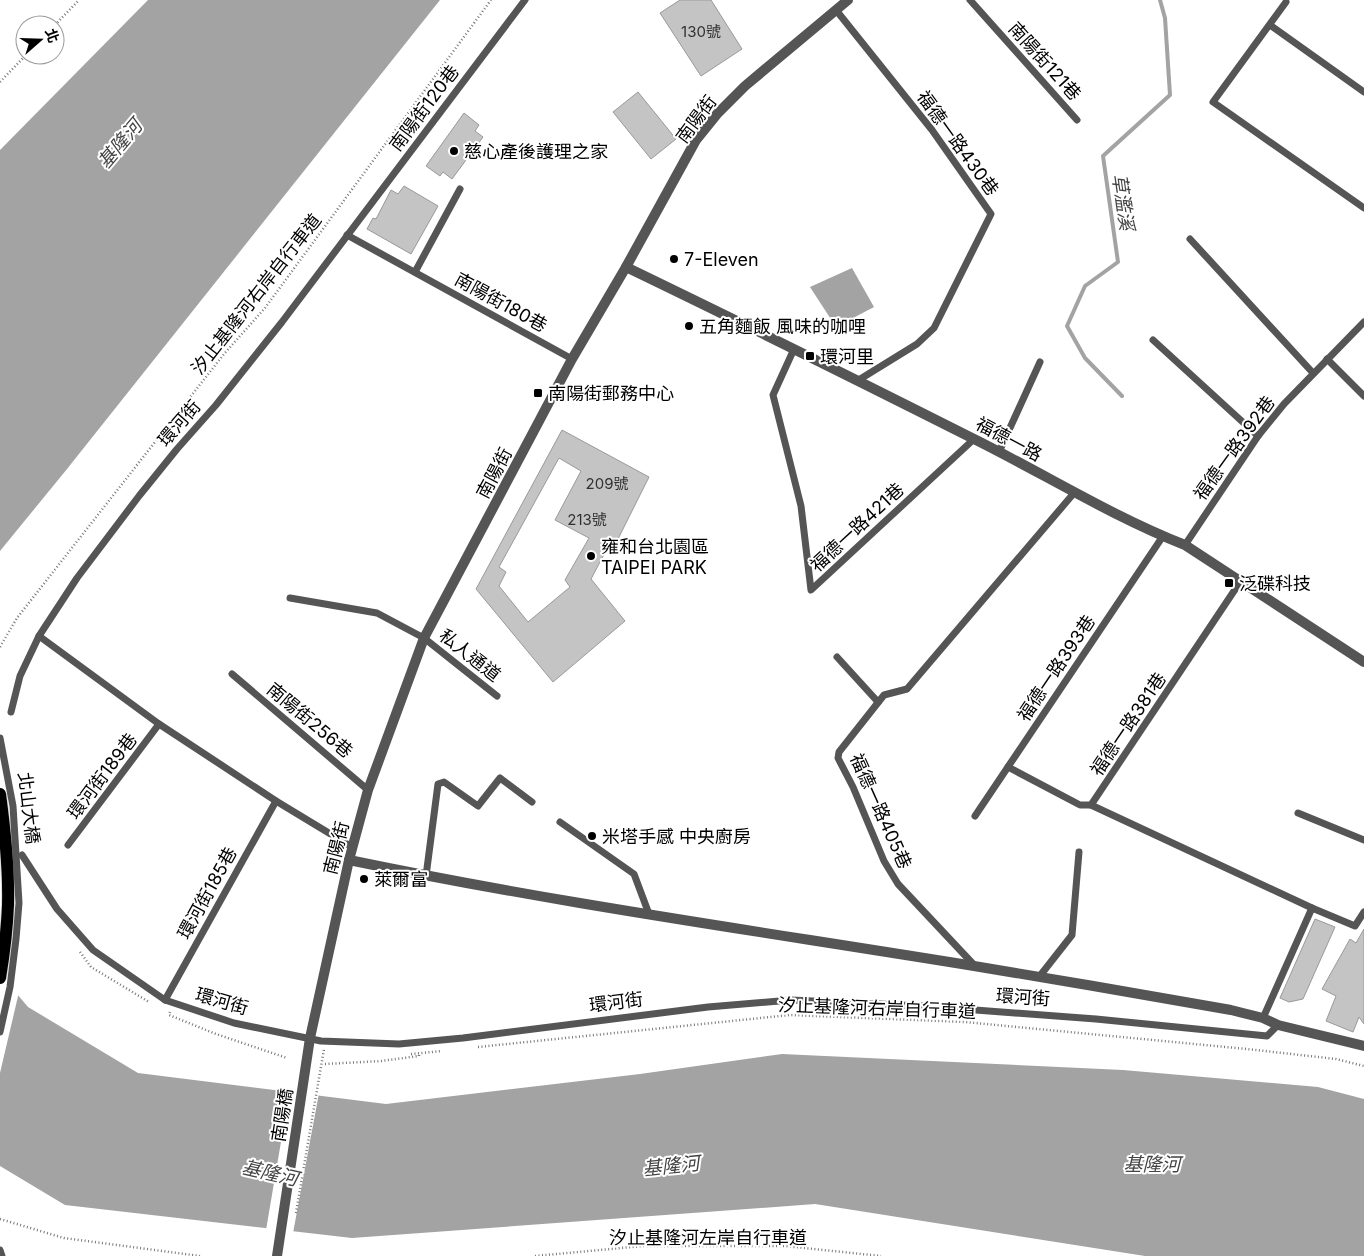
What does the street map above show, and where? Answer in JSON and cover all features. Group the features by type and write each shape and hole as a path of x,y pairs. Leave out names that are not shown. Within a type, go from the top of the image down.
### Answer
{"main road":[{"name":"北山大橋","path":"0,794 5,827 8,904 0,978"}],"street":[{"name":"南陽街","path":"310,1038 348,860 368,790 424,638 572,359 696,140 716,114 744,86 848,0"},
{"name":"福德一路","path":"626,266 974,439 1074,493 1185,545 1364,662"},
{"name":"環河街","path":"348,860 426,876 649,914 975,966 1231,1010 1263,1018 1278,1025 1364,1046"},
{"name":"南陽橋","path":"277,1256 310,1038"}],"lane":[{"name":"南陽街120巷","path":"347,235 525,0"},
{"name":"南陽街121巷","path":"970,0 1077,120"},
{"path":"1286,2 1213,102 1364,208"},
{"name":"福德一路430巷","path":"836,10 932,130 992,214 934,328 916,344 857,381"},
{"path":"1270,25 1364,92"},
{"path":"414,272 460,189"},
{"name":"南陽街180巷","path":"347,235 572,359"},
{"name":"環河街","path":"10,712 20,676 39,636 78,578 139,496 216,405 282,322 347,235"},
{"path":"1190,239 1313,373"},
{"name":"福德一路392巷","path":"1185,545 1258,436 1284,404 1364,322"},
{"path":"1153,340 1258,436"},
{"name":"福德一路421巷","path":"794,349 773,395 801,506 811,590 974,439"},
{"path":"1327,359 1364,396"},
{"path":"999,452 1040,362"},
{"name":"福德一路405巷","path":"975,966 898,884 884,861 853,787 838,758 839,752 884,695 907,689 1074,493"},
{"name":"福德一路393巷","path":"975,816 1163,536"},
{"name":"福德一路381巷","path":"1091,805 1240,582"},
{"name":"私人通道","path":"290,598 377,613 424,638 497,696"},
{"path":"39,636 160,724 276,801 352,846"},
{"path":"837,657 878,702"},
{"name":"南陽街256巷","path":"232,674 368,790"},
{"name":"環河街189巷","path":"68,845 160,724"},
{"name":"北山大橋","path":"0,738 13,806 19,904 10,987 0,1032"},
{"path":"1008,768 1080,805 1091,805 1312,908 1355,926 1364,912"},
{"path":"426,876 438,784 444,782 478,806 500,778 532,802"},
{"name":"環河街185巷","path":"165,1000 276,801"},
{"path":"1298,813 1364,840"},
{"path":"560,822 634,874 649,914"},
{"path":"1039,977 1072,935 1079,852"},
{"name":"環河街","path":"22,855 57,909 93,950 165,1000 234,1023 321,1041 399,1044 463,1038 708,1007 791,1000 923,1006 1096,1019 1267,1036 1278,1025"},
{"path":"1263,1018 1312,908"},
{"path":"0,1250 2,1256"}],"path":[{"path":"65,15 79,0"},
{"name":"汐止基隆河右岸自行車道","path":"0,647 23,610 224,354 265,308 491,0"},
{"path":"0,82 16,65"},
{"path":"170,1012 169,1015 216,1034 287,1058"},
{"name":"汐止基隆河右岸自行車道","path":"476,1047 790,1015 965,1022 1247,1049 1336,1059 1364,1066"},
{"path":"296,1217 324,1049"},
{"path":"325,1064 381,1061 448,1050"},
{"path":"0,1219 64,1238 200,1256"},
{"name":"汐止基隆河左岸自行車道","path":"535,1256 653,1246 785,1246 880,1256"}],"water":[{"name":"基隆河","path":"148,0 440,0 0,551 0,150"},
{"path":"852,268 874,307 836,327 810,287"},
{"name":"基隆河","path":"0,974 28,1007 138,1073 386,1104 640,1074 782,1054 1123,1070 1318,1087 1364,1099 1364,1256 1145,1256 815,1204 352,1238 65,1205 0,1166"}],"pier":[{"path":"0,971 19,992 0,1073"},
{"path":"290,1089 319,1093 293,1233 266,1230"}],"building":[{"path":"680,0 711,0 742,49 701,76 660,13"},
{"path":"638,92 676,139 651,159 613,112"},
{"name":"慈心產後護理之家","path":"464,113 479,125 475,131 483,137 452,179 443,172 440,176 426,166"},
{"path":"404,186 438,206 411,254 367,229 373,218 376,219 391,190 398,194"},
{"name":"雍和台北園區 TAIPEI PARK","path":"562,430 649,477 615,545 610,543 591,579 625,621 553,682 476,589","holes":["559,458 581,471 555,520 589,538 565,580 570,587 528,622 499,586 506,572 499,567"]},
{"path":"1315,919 1335,927 1303,999 1289,1002 1280,998"},
{"path":"1364,929 1364,1024 1359,1017 1353,1032 1326,1021 1336,996 1322,989 1350,939 1356,943"}],"waterway":[{"name":"草濫溪","path":"1122,396 1085,358 1067,326 1085,286 1118,262 1103,156 1170,95 1165,18 1160,0"}],"place":[{"name":"慈心產後護理之家","path":"454,151"},
{"name":"7-Eleven","path":"674,259"},
{"name":"五角麵飯 風味的咖哩","path":"689,326"},
{"name":"環河里","path":"810,356"},
{"name":"南陽街郵務中心","path":"538,393"},
{"name":"雍和台北園區 TAIPEI PARK","path":"591,556"},
{"name":"泛碟科技","path":"1229,583"},
{"name":"米塔手感 中央廚房","path":"592,836"},
{"name":"萊爾富","path":"364,879"}]}
